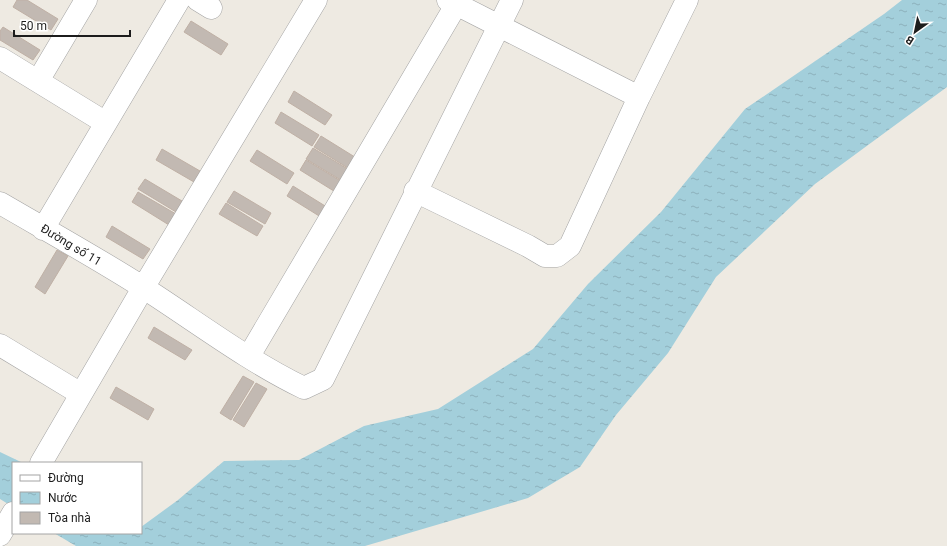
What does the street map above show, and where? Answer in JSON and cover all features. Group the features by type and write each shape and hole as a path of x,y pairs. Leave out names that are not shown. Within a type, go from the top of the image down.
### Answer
{"street":[{"path":"38,81 86,0"},
{"path":"43,229 179,0"},
{"path":"42,462 143,288 316,0"},
{"path":"512,0 415,191 528,246 545,256 557,256 570,246 686,0"},
{"path":"249,356 454,2 499,27 639,97"},
{"path":"0,58 106,122"},
{"name":"Đường số 11","path":"0,203 143,288 285,379 304,388 323,379 415,191"},
{"path":"0,345 81,394"},
{"path":"0,535 12,514"}],"water":[{"path":"902,0 947,0 947,87 815,184 716,277 668,353 616,415 580,467 528,498 365,546 76,546 56,534 142,534 142,526 178,500 224,461 299,460 364,426 438,409 533,349 588,284 661,212 745,109 884,14"},
{"path":"0,452 21,462 12,462 12,506 0,499"}],"building":[{"path":"17,0 27,0 58,19 51,30 13,7"},
{"path":"191,21 228,44 221,55 184,32"},
{"path":"3,27 40,50 33,60 0,40 0,31"},
{"path":"294,91 332,115 325,125 288,102"},
{"path":"281,112 319,135 312,146 275,123"},
{"path":"321,136 358,159 351,170 314,147"},
{"path":"313,148 351,171 344,182 306,159"},
{"path":"162,149 200,171 194,182 156,160"},
{"path":"257,150 294,173 287,184 250,161"},
{"path":"306,160 344,183 337,193 300,170"},
{"path":"145,179 182,201 176,212 138,189"},
{"path":"293,186 330,209 324,219 287,196"},
{"path":"234,191 271,213 265,224 227,202"},
{"path":"138,192 176,214 169,225 132,202"},
{"path":"226,203 263,226 257,236 219,214"},
{"path":"112,226 150,249 143,259 106,237"},
{"path":"57,250 68,256 45,294 35,287"},
{"path":"154,327 192,350 185,360 148,338"},
{"path":"243,376 254,382 231,420 220,413"},
{"path":"256,383 267,389 244,427 233,420"},
{"path":"116,387 154,409 148,420 110,398"}]}
